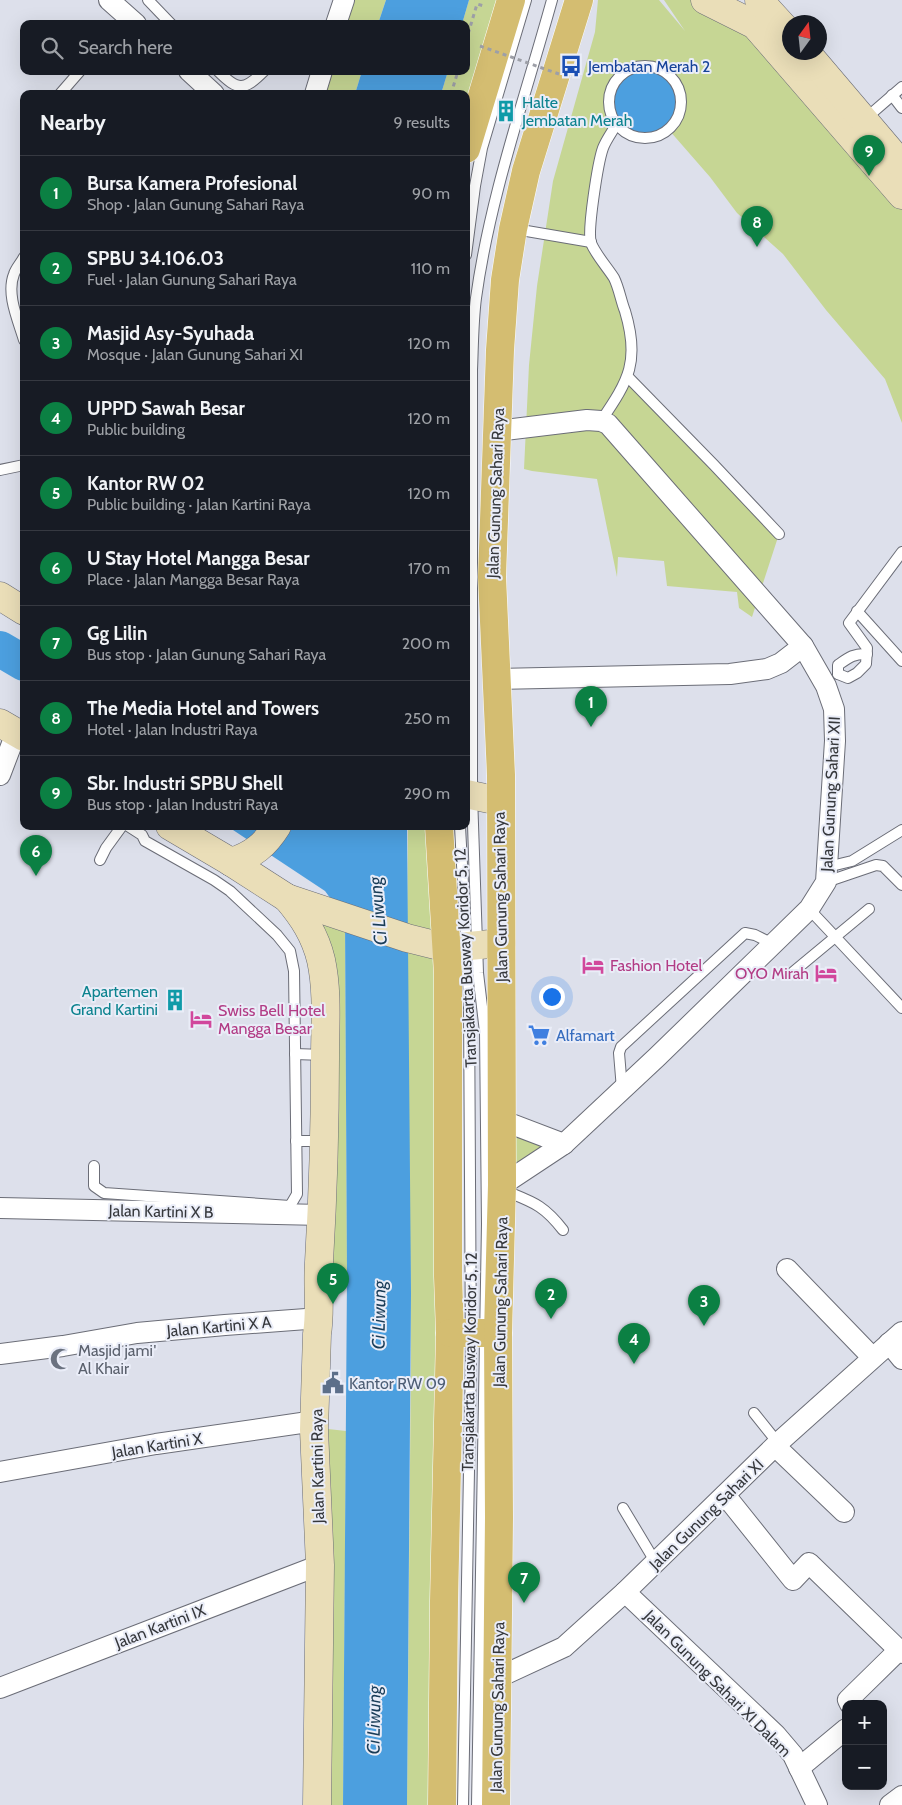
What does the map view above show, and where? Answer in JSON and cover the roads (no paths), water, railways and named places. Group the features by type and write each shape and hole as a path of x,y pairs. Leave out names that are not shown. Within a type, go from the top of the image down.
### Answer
{"main road":[{"path":"470,136 511,0"},
{"name":"Jalan Gunung Sahari Raya","path":"496,1805 499,1499 476,1333 448,1276 463,945 500,801 492,576 496,431 505,290 513,229 526,171 579,0"},
{"name":"Jalan Gunung Sahari Raya","path":"440,830 501,1120 502,1187 476,1333 444,1592 442,1805"}],"street":[{"path":"109,0 128,20"},
{"path":"337,20 344,0"},
{"path":"760,0 782,25"},
{"path":"723,3 755,25 902,195"},
{"path":"813,60 902,164"},
{"path":"193,75 210,90"},
{"path":"316,90 321,75"},
{"path":"496,431 588,420 601,421"},
{"name":"Jalan Gunung Sahari XII","path":"502,1187 564,1144 773,944 809,909 826,875 835,741 831,678 608,424 601,421"},
{"path":"0,596 20,608"},
{"path":"497,679 730,674 767,669 781,663 803,646"},
{"path":"0,775 13,731"},
{"path":"470,794 500,801"},
{"path":"177,830 232,862 286,898 324,911 463,945"},
{"path":"232,862 257,851 274,830"},
{"name":"Jalan Kartini Raya","path":"286,898 310,929 316,944 323,976 325,1141 318,1273 320,1318 316,1334 315,1421 320,1565 317,1805"},
{"path":"501,1120 564,1144"},
{"name":"Jalan Kartini X B","path":"0,1208 322,1215"},
{"path":"787,1269 872,1357"},
{"name":"Jalan Kartini X A","path":"0,1354 63,1346 137,1333 320,1318"},
{"path":"896,1338 902,1358"},
{"name":"Jalan Gunung Sahari XI","path":"497,1678 564,1647 626,1592 777,1445 872,1357 896,1338"},
{"name":"Jalan Kartini X","path":"0,1472 156,1444 315,1421"},
{"path":"777,1445 844,1512"},
{"path":"725,1495 793,1580 809,1563 901,1651 848,1700"},
{"name":"Jalan Kartini IX","path":"0,1688 320,1565"},
{"name":"Jalan Gunung Sahari XI Dalam","path":"626,1592 776,1735 793,1756 817,1805"},
{"path":"799,1768 842,1732"},
{"path":"890,1805 902,1796"}],"lane":[{"path":"148,0 167,20"},
{"path":"470,224 482,148 526,0"},
{"name":"Transjakarta Busway Koridor 5, 12","path":"470,653 472,370 476,299 486,241 503,171 552,0"},
{"path":"650,67 664,71 674,80 681,92 682,106 678,119 668,130 653,136 640,138 626,133 616,125 609,112 608,98 612,85 621,75 636,68 650,67"},
{"path":"63,90 77,75"},
{"path":"222,75 230,84 239,87 251,83 260,75"},
{"path":"864,119 902,87"},
{"path":"892,95 902,108"},
{"path":"601,421 628,378 631,365 632,344 629,327 615,280 591,242 593,194 603,148 616,125"},
{"path":"513,229 591,242"},
{"path":"20,264 11,284 13,303 20,327"},
{"path":"628,378 779,534"},
{"path":"0,470 20,467"},
{"path":"867,654 856,653 850,656 838,665 831,678 848,678 857,673 866,664 867,654 867,648 849,623 902,552"},
{"path":"857,612 902,661"},
{"path":"100,860 119,830"},
{"name":"Transjakarta Busway Koridor 5, 12","path":"460,830 463,945 478,973 485,1032 487,1224 476,1333 463,1805"},
{"name":"Transjakarta Busway Koridor 5, 12","path":"463,945 468,830"},
{"path":"826,875 902,830"},
{"path":"94,1166 94,1186 104,1193 290,1206 297,1194 294,972 290,952 277,935 230,891 145,841 144,831"},
{"path":"826,875 876,865 883,866 902,885"},
{"path":"809,909 902,1008"},
{"path":"793,972 869,909"},
{"path":"622,1089 619,1053 621,1047 744,933 755,935 773,944"},
{"path":"295,1054 325,1055"},
{"path":"296,1141 325,1141"},
{"path":"502,1187 539,1205 550,1214 563,1230"},
{"name":"Transjakarta Busway Koridor 5, 12","path":"476,1333 477,1805"},
{"path":"754,1413 777,1445"},
{"path":"623,1508 656,1563"}],"water":[{"path":"386,0 469,0 463,20 379,20"},
{"path":"645,66 665,72 675,82 681,102 675,122 665,132 645,138 625,132 615,122 609,102 615,82 625,72"},
{"path":"361,75 447,75 442,90 356,90"},
{"name":"Ci Liwung","path":"233,830 407,830 411,1293 407,1805 343,1805 347,1276 345,918 325,891"}],"waterway":[{"path":"0,649 20,661"}],"place":[{"name":"Jembatan Merah 2","path":"571,66"},
{"name":"Halte Jembatan Merah","path":"506,111"},
{"name":"Sbr. Industri SPBU Shell","path":"869,176"},
{"name":"The Media Hotel and Towers","path":"757,247"},
{"name":"Bursa Kamera Profesional","path":"591,727"},
{"name":"U Stay Hotel Mangga Besar","path":"36,876"},
{"name":"Fashion Hotel","path":"593,965"},
{"name":"OYO Mirah","path":"826,973"},
{"name":"Apartemen Grand Kartini","path":"175,1000"},
{"name":"Swiss Bell Hotel Mangga Besar","path":"201,1019"},
{"name":"Alfamart","path":"539,1035"},
{"name":"Kantor RW 02","path":"333,1304"},
{"name":"SPBU 34.106.03","path":"551,1319"},
{"name":"Masjid Asy-Syuhada","path":"704,1326"},
{"name":"Masjid jami' Al Khair","path":"61,1359"},
{"name":"UPPD Sawah Besar","path":"634,1364"},
{"name":"Kantor RW 09","path":"333,1383"},
{"name":"Gg Lilin","path":"524,1603"}]}
